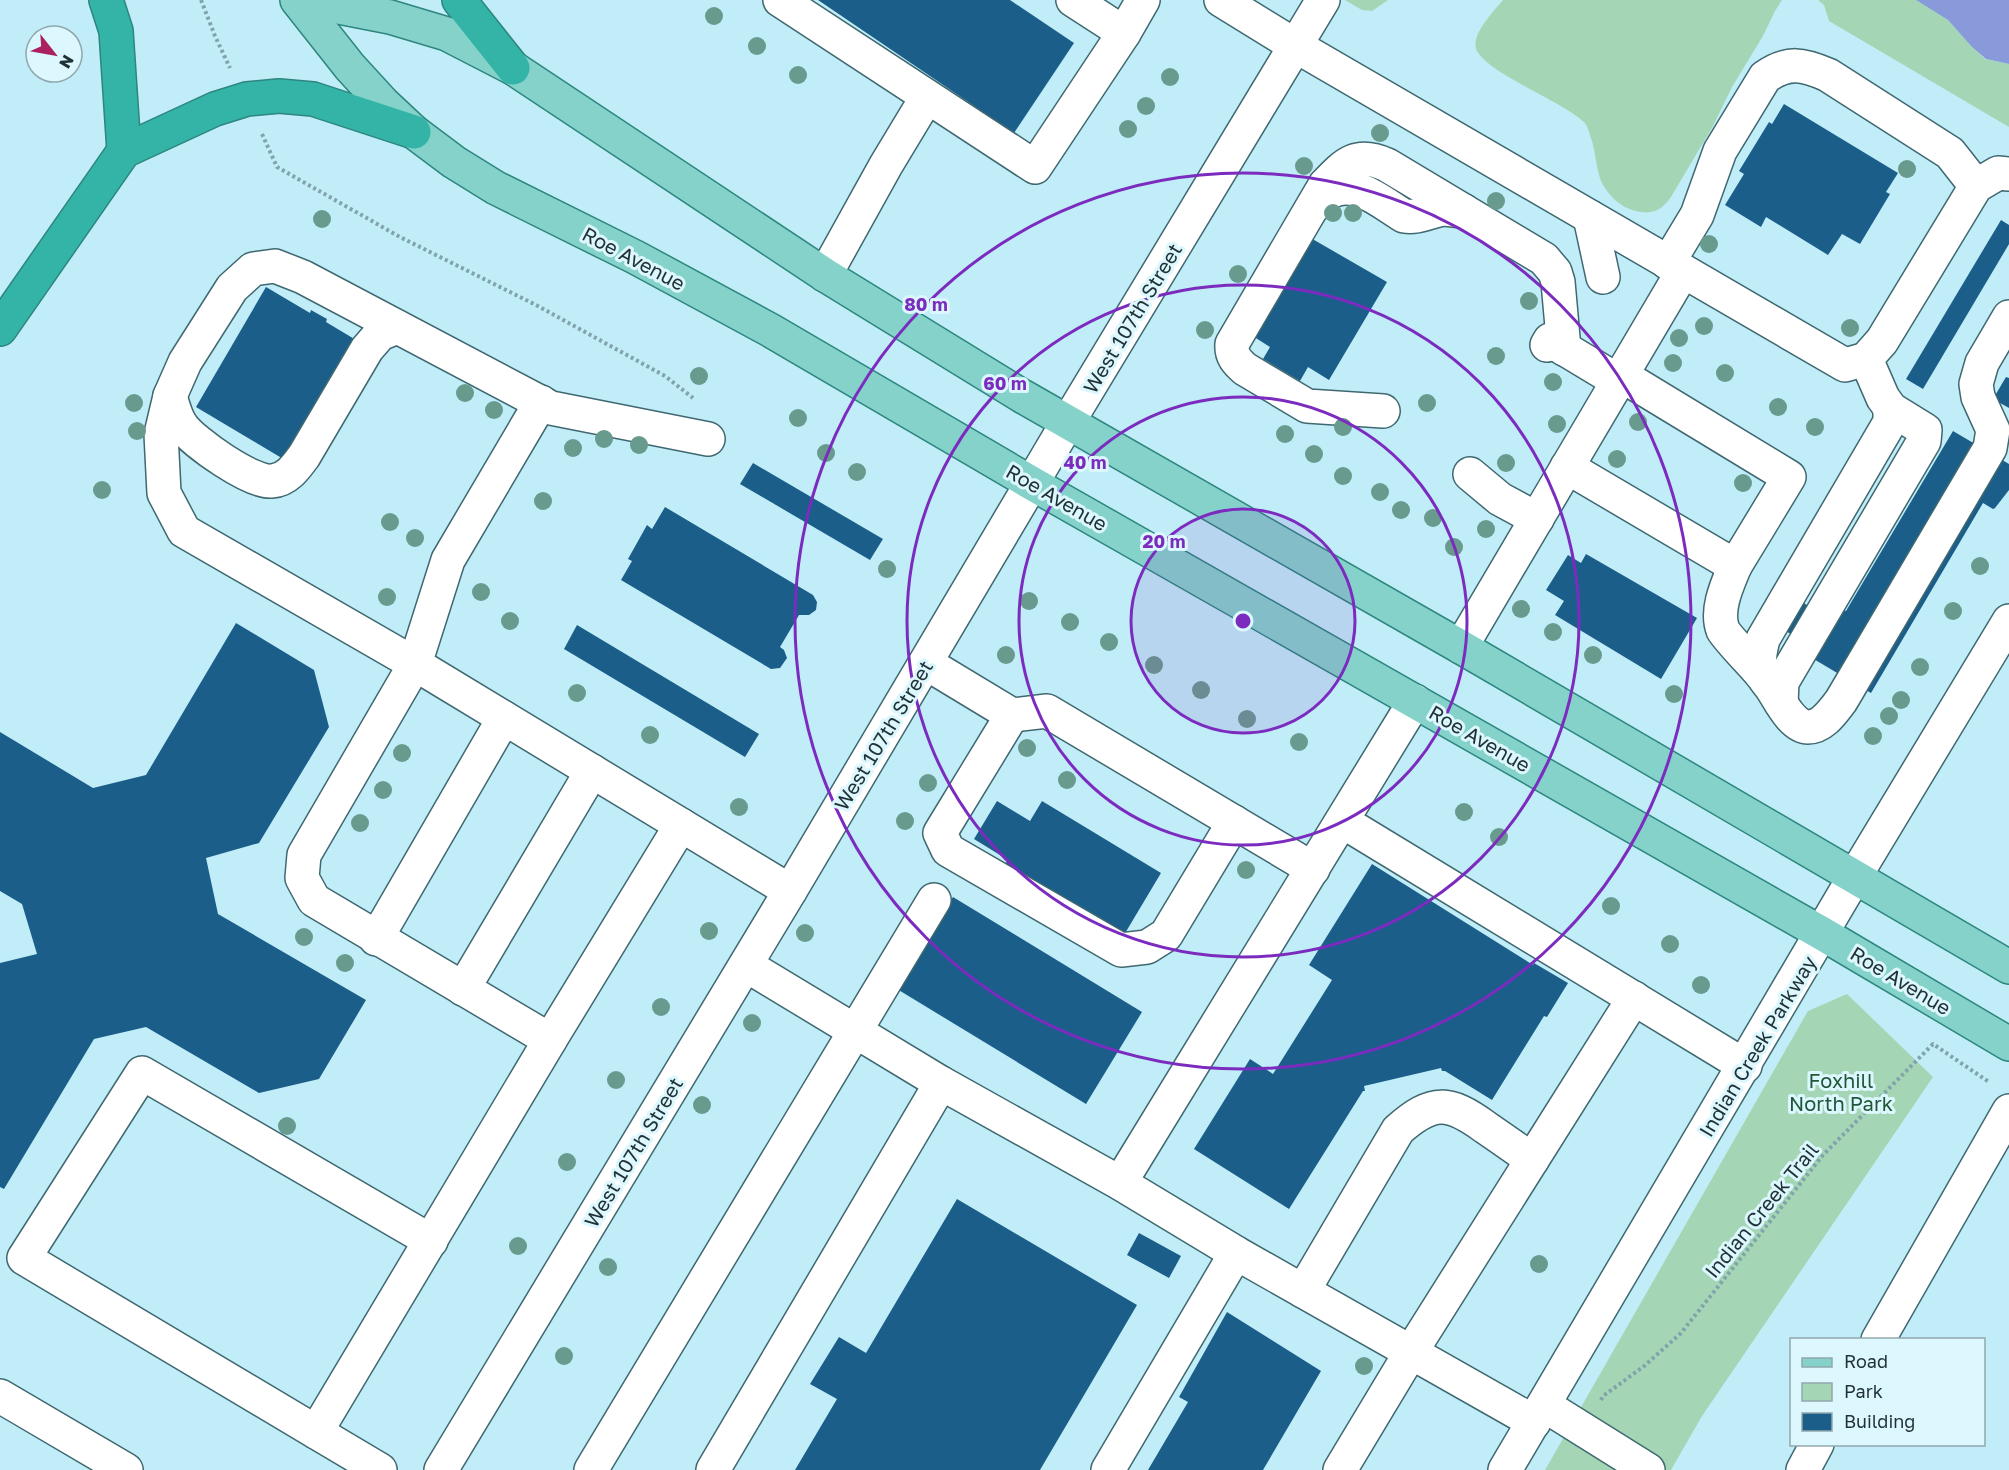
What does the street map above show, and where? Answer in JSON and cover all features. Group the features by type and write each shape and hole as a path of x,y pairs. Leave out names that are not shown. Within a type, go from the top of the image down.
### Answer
{"highway":[{"path":"106,0 116,31 124,151"},
{"path":"459,0 513,68"},
{"path":"0,329 124,151 215,109 247,99 279,96 314,99 414,132"}],"main road":[{"name":"Roe Avenue","path":"297,0 350,67 383,103 414,132 454,162 496,188 635,257 770,330 1033,484 1823,934 2009,1044"},
{"path":"303,0 390,17 447,34 513,68 825,275 1022,396 1461,647 2009,966"}],"street":[{"path":"780,0 1035,167 1124,33 1143,0"},
{"path":"1073,0 1124,33"},
{"path":"1221,0 1296,46 1845,365 1866,359 1882,341 1976,186 1998,173 2009,174"},
{"name":"West 107th Street","path":"441,1470 1323,0"},
{"path":"1461,647 1620,378 1676,267 1696,216 1709,207 1766,107 1782,89 1799,86 1812,89 1976,186"},
{"path":"825,275 927,96"},
{"path":"1383,411 1307,406 1245,369 1231,352 1232,344 1325,185 1342,167 1355,159 1378,161 1387,165 1545,259 1555,272 1558,282 1553,351 1620,378 1789,477 1735,566 1723,594 1721,613 1723,630 1771,687 1789,715 1801,725 1809,727 1819,724 1830,715 1840,701 1990,448 1993,429 1978,397 1976,384 1982,363 2009,317"},
{"path":"1590,217 1603,278"},
{"path":"708,439 551,408 303,277 275,266 253,269 232,288 185,362 170,396 160,434 164,493 184,531 415,663 790,891"},
{"path":"170,396 180,423 189,436 203,448 259,480 271,482 293,471 367,349 380,334 397,327"},
{"path":"1771,687 1759,661 1763,639 1890,422 1899,413 1883,398 1866,359"},
{"path":"541,402 448,560 415,663 304,855 302,878 314,900 549,1040"},
{"path":"1567,467 1735,566"},
{"path":"1470,474 1500,499 1537,519"},
{"name":"Indian Creek Parkway","path":"1505,1470 2009,621"},
{"path":"926,663 1012,715 1047,711 1313,869"},
{"path":"1120,1183 1415,701"},
{"path":"1012,715 940,833 948,850 1121,950 1148,947 1166,935 1234,822"},
{"path":"376,939 504,718"},
{"path":"463,989 592,771"},
{"path":"1342,821 1744,1066"},
{"path":"316,1432 549,1040 681,825"},
{"path":"591,1470 934,900"},
{"path":"746,965 941,1083 1120,1183 1236,1253 1411,1352 1539,1414 1584,1430 1648,1470"},
{"path":"1340,1470 1411,1352 1634,998"},
{"path":"380,1470 24,1258 142,1073 431,1241"},
{"path":"713,1470 941,1083"},
{"path":"1303,1291 1398,1130 1414,1116 1432,1108 1452,1107 1467,1114 1532,1160"},
{"path":"1879,1338 2009,1111"},
{"path":"1108,1470 1236,1253"},
{"path":"0,1396 126,1470"},
{"path":"1803,1470 1816,1446"}],"path":[{"path":"201,0 230,68"},
{"path":"263,137 277,167 400,237 536,305 665,376 693,398"},
{"name":"Indian Creek Trail","path":"1584,1430 1603,1396 1643,1367 1681,1333 1823,1155 1933,1044 1990,1083"}],"green space":[{"path":"1345,0 1388,0 1372,11 1362,10"},
{"path":"1503,0 1782,0 1671,197 1659,209 1646,212 1635,211 1623,206 1605,188 1600,178 1593,143 1584,122 1496,69 1477,51 1475,45 1479,31"},
{"path":"1818,0 1916,0 1948,20 1985,59 2009,64 2009,127 1829,21 1824,5"},
{"name":"Foxhill North Park","path":"1847,994 1933,1077 1702,1416 1671,1470 1545,1470 1808,1011"}],"water":[{"path":"1916,0 2009,0 2009,64 1986,59 1948,20"}],"building":[{"path":"818,0 1010,0 1074,43 1014,133"},
{"path":"1784,104 1898,173 1886,192 1890,194 1860,244 1842,234 1828,255 1766,217 1761,227 1725,205 1744,174 1739,171 1769,122 1772,124"},
{"path":"2001,220 2009,225 2009,244 1923,389 1906,379"},
{"path":"1309,237 1387,282 1329,380 1308,367 1300,381 1263,359 1270,347 1251,335"},
{"path":"266,287 310,313 311,310 327,319 326,322 361,343 290,463 196,407"},
{"path":"2006,377 2009,378 2009,408 1993,399"},
{"path":"1953,431 2009,464 2009,490 1993,509 1983,503 1871,693 1812,658 1814,647 1766,620 1783,591 1831,619 1841,609 1846,611"},
{"path":"753,463 883,539 870,560 740,484"},
{"path":"665,507 813,595 817,602 816,610 809,615 799,615 780,647 787,658 780,668 771,669 621,580 632,561 628,559 647,525 652,529"},
{"path":"1586,554 1697,618 1661,679 1555,615 1564,601 1546,590 1568,555 1581,563"},
{"path":"236,623 314,670 329,727 259,843 206,858 218,914 366,1000 319,1079 259,1093 146,1027 94,1039 4,1189 0,1187 0,963 37,954 22,904 0,891 0,732 93,788 146,775"},
{"path":"577,625 759,734 745,757 564,649"},
{"path":"997,801 1030,821 1042,801 1161,873 1124,935 1005,864 1008,860 974,839"},
{"path":"1372,864 1533,965 1534,963 1568,983 1547,1017 1544,1016 1492,1100 1442,1071 1441,1068 1364,1086 1365,1091 1289,1209 1194,1149 1250,1059 1273,1074 1332,980 1309,965"},
{"path":"953,897 1142,1012 1086,1104 897,989"},
{"path":"957,1199 1137,1305 1040,1470 795,1470 837,1399 810,1384 839,1337 866,1353"},
{"path":"1139,1233 1181,1256 1169,1278 1127,1255"},
{"path":"1227,1312 1321,1371 1263,1470 1148,1470 1188,1402 1179,1397"}]}
